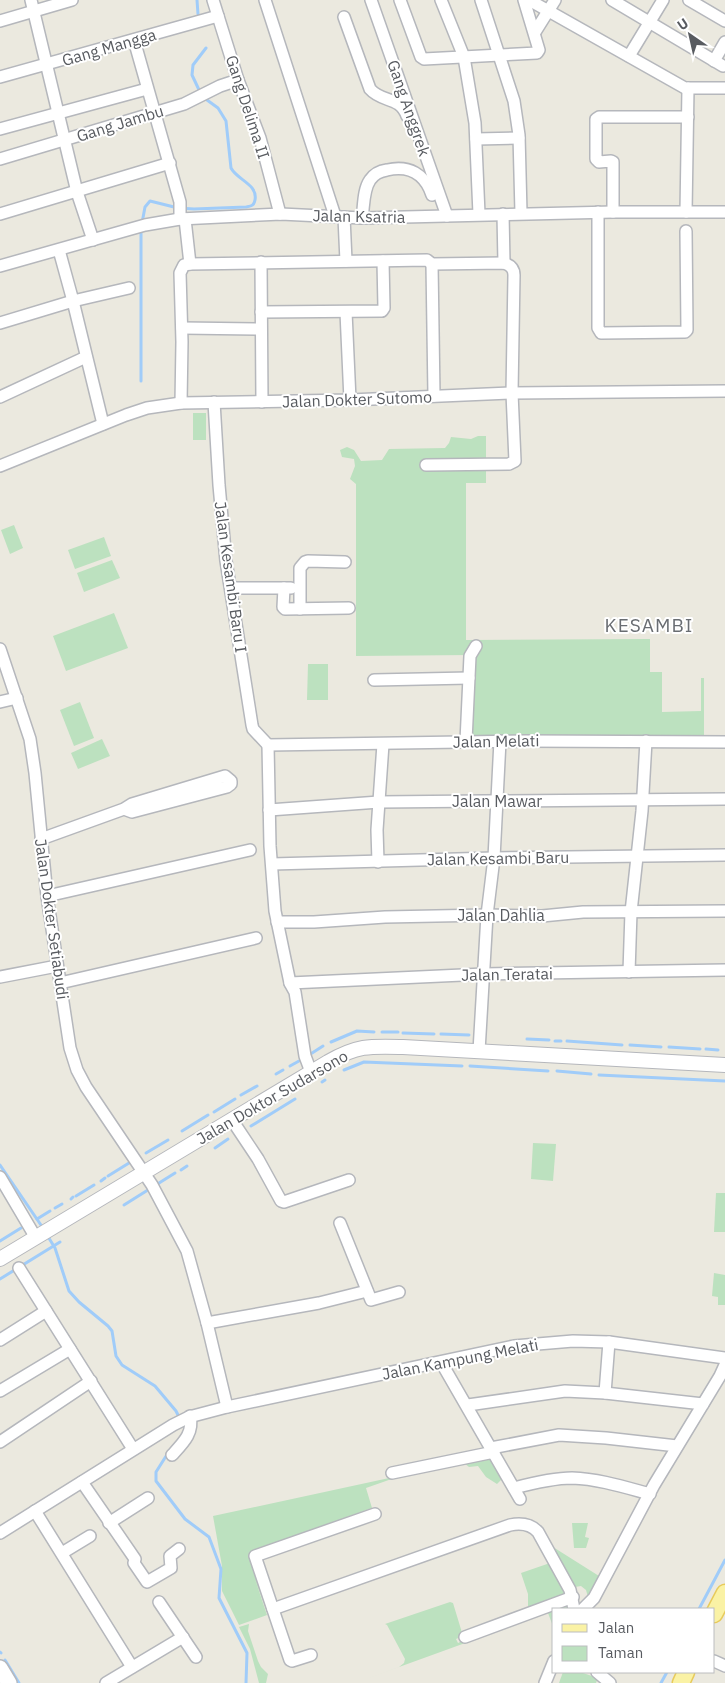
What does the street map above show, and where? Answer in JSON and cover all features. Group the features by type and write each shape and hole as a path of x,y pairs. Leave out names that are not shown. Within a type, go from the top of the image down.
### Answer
{"main road":[{"path":"715,1612 725,1593"},
{"path":"0,1668 9,1683"}],"street":[{"path":"0,21 33,6 72,0"},
{"name":"Gang Delima II","path":"213,0 238,80 260,138 280,214"},
{"path":"265,0 339,216 346,261"},
{"name":"Gang Anggrek","path":"371,0 443,216"},
{"path":"400,0 422,58 539,52 535,32 524,0"},
{"path":"441,0 464,57 472,101 476,139 479,214"},
{"path":"481,0 514,101 520,138 522,213"},
{"path":"529,0 685,88 725,88"},
{"path":"535,32 555,0"},
{"path":"612,0 719,63 725,42"},
{"path":"629,56 663,0"},
{"path":"688,0 725,21"},
{"path":"33,6 78,192 93,240"},
{"name":"Gang Mangga","path":"0,77 218,16"},
{"path":"344,17 370,89 404,108 420,152 426,181"},
{"path":"134,40 170,163 182,213 190,264"},
{"name":"Gang Jambu","path":"0,159 184,104 238,80"},
{"path":"686,212 688,88"},
{"path":"0,129 147,89"},
{"path":"612,212 613,162 599,162 596,159 596,119 599,117 688,118"},
{"path":"476,139 520,138"},
{"path":"0,214 170,163"},
{"path":"362,218 367,186 377,173 391,169 408,169 417,173 426,181 443,216"},
{"path":"598,212 598,328 599,332 604,334 684,332 688,330 686,231"},
{"name":"Jalan Ksatria","path":"0,266 182,213 280,214 362,218 522,213 725,212"},
{"path":"503,214 504,263"},
{"path":"59,250 103,424"},
{"path":"181,403 182,328 180,273 184,265 427,260 432,264 504,263 512,268 514,275 512,393 514,462 509,464 426,465"},
{"path":"261,312 383,310 383,261"},
{"path":"261,262 262,402"},
{"path":"432,264 434,396"},
{"path":"0,322 73,301 129,288"},
{"path":"346,312 350,400"},
{"path":"182,328 261,329"},
{"path":"0,397 86,357"},
{"name":"Jalan Dokter Sutomo","path":"0,466 147,408 181,403 350,400 512,393 725,391"},
{"name":"Jalan Kesambi Baru I","path":"214,402 219,485 231,588 252,725 268,745"},
{"path":"300,609 300,568 305,562 345,562"},
{"path":"231,588 300,588"},
{"path":"284,588 284,608 349,608"},
{"path":"466,742 470,656 476,646"},
{"name":"Jalan Dokter Setiabudi","path":"0,649 2,663 17,698 30,740 47,896 70,1048 77,1070 86,1087 144,1172"},
{"path":"374,680 469,678"},
{"path":"0,702 17,698"},
{"path":"479,1051 487,915 494,858 500,741"},
{"name":"Jalan Melati","path":"268,745 500,741 725,742"},
{"path":"629,972 646,742"},
{"path":"378,862 376,833 383,744"},
{"path":"268,745 272,864 278,922 290,983 294,992 305,1056 310,1072"},
{"path":"41,839 124,809 132,804 225,776 231,781 231,784 227,787 132,812 124,809"},
{"name":"Jalan Mawar","path":"269,810 379,802 725,799"},
{"path":"47,896 250,850"},
{"name":"Jalan Kesambi Baru","path":"272,864 494,858 725,855"},
{"name":"Jalan Dahlia","path":"278,922 314,922 385,917 542,916 583,912 725,911"},
{"path":"60,983 256,938"},
{"path":"0,977 57,966"},
{"name":"Jalan Teratai","path":"290,983 484,974 725,970"},
{"name":"Jalan Doktor Sudarsono","path":"13,1263 37,1237 343,1053 361,1048 390,1046 725,1065"},
{"path":"232,1120 258,1159 281,1202 349,1180"},
{"path":"144,1172 188,1252 227,1407"},
{"path":"0,1177 37,1237"},
{"path":"340,1223 371,1300 399,1292"},
{"path":"13,1263 70,1348 133,1449"},
{"path":"207,1323 319,1303 367,1291"},
{"path":"0,1340 46,1311"},
{"name":"Jalan Kampung Melati","path":"0,1532 174,1425 190,1417 227,1407 514,1346 573,1341 609,1342 725,1358"},
{"path":"605,1393 609,1342"},
{"path":"0,1391 70,1348"},
{"path":"441,1362 468,1405 520,1499"},
{"path":"584,1608 594,1598 650,1494 725,1364"},
{"path":"0,1442 91,1381"},
{"path":"468,1405 551,1393 605,1393 703,1404"},
{"path":"172,1455 189,1435 192,1427 190,1417"},
{"path":"392,1473 559,1435 677,1446"},
{"path":"514,1488 535,1482 572,1478 597,1481 650,1494"},
{"path":"82,1482 135,1559 134,1563 147,1582 171,1568 170,1557 179,1549"},
{"path":"109,1522 148,1498"},
{"path":"35,1512 62,1553 128,1674"},
{"path":"311,1654 291,1661 255,1556 375,1514"},
{"path":"272,1609 518,1523 530,1526 538,1532 573,1597 574,1608"},
{"path":"62,1553 90,1536"},
{"path":"465,1637 573,1597"},
{"path":"159,1602 196,1657"},
{"path":"106,1683 128,1674 183,1637"},
{"path":"545,1683 552,1666"},
{"path":"598,1673 610,1683"}],"green space":[{"path":"193,413 206,413 206,440 193,440"},
{"path":"478,436 486,436 486,483 466,483 466,640 650,639 650,672 662,672 662,712 701,711 701,678 704,678 704,738 472,739 472,655 356,656 356,484 350,479 355,466 354,459 342,457 340,450 347,447 354,450 361,461 382,460 389,449 445,448 451,437 471,439"},
{"path":"14,525 23,548 10,554 1,530"},
{"path":"104,537 111,556 75,569 68,550"},
{"path":"112,560 120,578 84,592 77,573"},
{"path":"114,613 128,648 66,671 53,636"},
{"path":"308,664 328,664 328,700 307,700"},
{"path":"80,702 94,738 74,746 60,710"},
{"path":"102,739 110,756 78,769 71,753"},
{"path":"533,1143 556,1144 553,1181 531,1179"},
{"path":"716,1193 725,1193 725,1232 714,1232"},
{"path":"714,1273 725,1275 725,1305 718,1305 718,1297 712,1296"},
{"path":"491,1456 500,1470 501,1480 497,1484 486,1477 478,1466 469,1467 464,1463"},
{"path":"403,1475 366,1488 372,1508 333,1522 373,1508 373,1510 251,1553 249,1556 270,1614 268,1615 255,1579 267,1615 239,1625 222,1591 222,1566 213,1516"},
{"path":"572,1523 588,1523 585,1537 589,1538 586,1548 574,1548"},
{"path":"553,1547 599,1576 588,1597 586,1590 581,1586 575,1587"},
{"path":"550,1563 567,1593 530,1610 528,1607 528,1594 521,1573"},
{"path":"450,1602 453,1603 463,1636 456,1639 458,1643 552,1608 552,1624 548,1613 355,1683 399,1667 404,1663 405,1659 385,1624"},
{"path":"570,1605 571,1608 560,1608"},
{"path":"249,1624 248,1631 258,1661 268,1674 266,1683 259,1683 250,1649 239,1627"},
{"path":"563,1673 583,1673 598,1678 596,1683 559,1683"}],"waterway":[{"path":"197,0 198,14"},
{"path":"142,223 145,207 150,201 178,208 194,209 246,207 255,202 253,190 231,168 226,121 218,108 200,92 192,75 193,65 206,48"},
{"path":"141,229 141,381"},
{"path":"331,1042 357,1031 374,1032"},
{"path":"382,1032 398,1032"},
{"path":"403,1033 434,1034"},
{"path":"441,1034 469,1035"},
{"path":"527,1039 549,1040"},
{"path":"555,1041 561,1041"},
{"path":"567,1041 622,1045"},
{"path":"630,1045 661,1047"},
{"path":"309,1055 323,1046"},
{"path":"669,1047 700,1049"},
{"path":"706,1049 718,1050"},
{"path":"290,1066 299,1061"},
{"path":"344,1070 364,1062 462,1066"},
{"path":"470,1066 548,1071"},
{"path":"276,1074 283,1070"},
{"path":"557,1071 591,1074"},
{"path":"599,1075 725,1081"},
{"path":"241,1095 257,1086"},
{"path":"214,1112 235,1099"},
{"path":"251,1126 295,1099"},
{"path":"182,1131 208,1115"},
{"path":"215,1148 228,1139"},
{"path":"146,1153 168,1140"},
{"path":"108,1176 129,1163"},
{"path":"0,1165 43,1228"},
{"path":"181,1170 187,1166"},
{"path":"124,1205 175,1173"},
{"path":"101,1181 105,1178"},
{"path":"76,1196 94,1185"},
{"path":"55,1208 62,1204"},
{"path":"37,1219 50,1211"},
{"path":"0,1241 21,1228"},
{"path":"47,1235 55,1248 69,1291 112,1331 116,1356 122,1365 155,1386 176,1411 180,1419"},
{"path":"0,1279 60,1242"},
{"path":"168,1453 156,1472 156,1481 185,1519 209,1537 221,1569 219,1598 247,1653 246,1683"},
{"path":"700,1608 725,1560"},
{"path":"5,1660 19,1683"},
{"path":"661,1683 666,1673"}],"district":[{"name":"KESAMBI","path":"649,625"}]}
